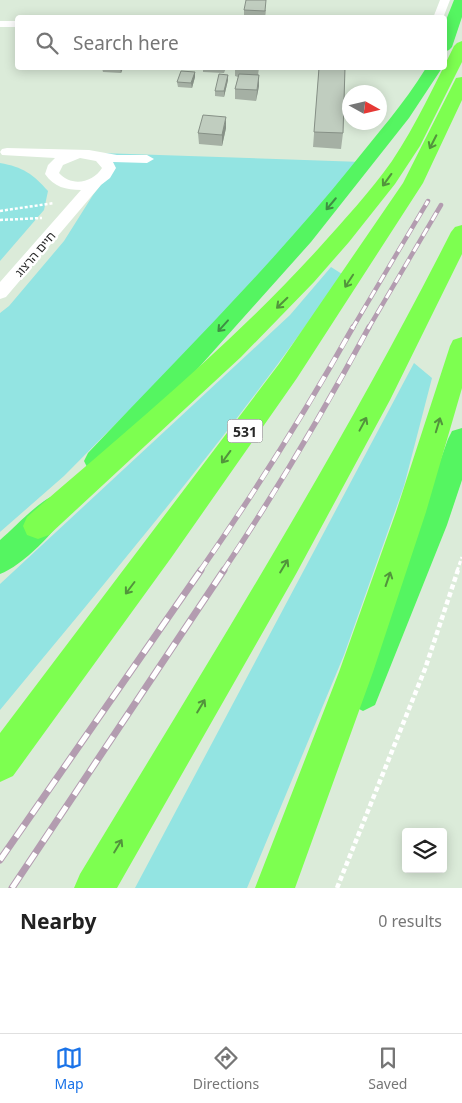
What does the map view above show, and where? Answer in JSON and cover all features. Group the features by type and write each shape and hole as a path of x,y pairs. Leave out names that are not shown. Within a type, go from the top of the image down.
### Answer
{"highway":[{"path":"38,526 238,346 305,280 374,198 402,160 427,117 462,46"},
{"name":"531","path":"0,763 294,364 413,183 462,82"},
{"path":"94,888 325,497 440,279 462,232"},
{"path":"275,888 356,672 411,512 462,346"}],"main road":[{"path":"447,39 461,0"},
{"path":"0,560 38,526 304,236 364,163 418,93 433,70"},
{"path":"281,888 404,596 450,477 462,439"}],"street":[{"path":"439,15 445,0"},
{"path":"0,24 15,24"},
{"path":"4,152 97,155 147,159 128,165 100,179 77,186 56,178 47,168 34,160 4,152"},
{"path":"67,210 56,178 56,163 76,154"},
{"path":"97,155 108,163 109,168 100,179"},
{"name":"חיים הרצוג","path":"0,293 67,210 100,179"}],"path":[{"path":"0,211 67,210"},
{"path":"0,220 67,210"},
{"path":"337,888 425,669 462,557"}],"shaded area":[{"path":"100,153 362,162 288,250 64,476 0,532 0,313 9,306 64,241 93,195 113,169"},
{"path":"0,163 27,172 48,191 44,210 0,261"},
{"path":"331,267 342,274 261,386 176,496 0,710 0,584 290,315"},
{"path":"414,363 432,378 404,486 344,655 247,888 135,888"}],"building":[{"path":"246,0 266,0 265,11 244,10"},
{"path":"319,70 345,70 344,85 342,85 343,133 314,132"},
{"path":"181,71 195,72 191,83 177,82"},
{"path":"219,74 228,75 224,91 215,91"},
{"path":"239,74 259,75 257,90 235,89"},
{"path":"203,115 226,117 222,135 198,133"}],"railway":[{"path":"352,329 428,201"},
{"path":"368,329 441,205"},
{"path":"200,571 280,451 353,327"},
{"path":"223,571 299,451 369,327"},
{"path":"0,860 201,570"},
{"path":"12,888 224,570"}]}
